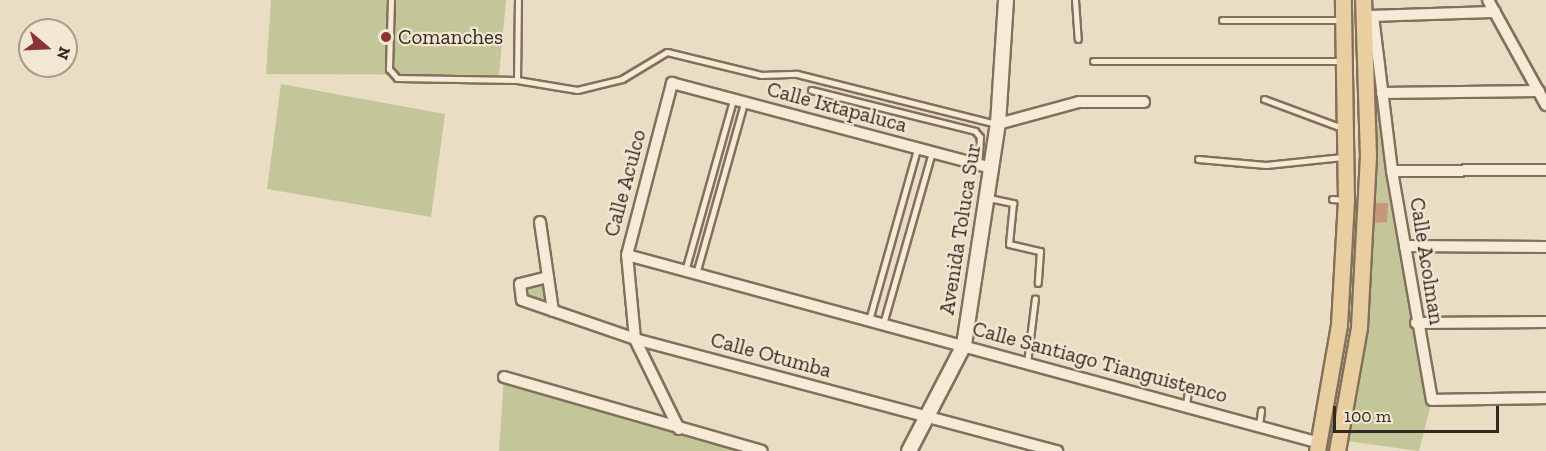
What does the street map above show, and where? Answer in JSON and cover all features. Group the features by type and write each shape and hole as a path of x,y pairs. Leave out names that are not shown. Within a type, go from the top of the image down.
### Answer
{"main road":[{"path":"1319,447 1338,340 1339,199 1347,157 1343,0"},
{"path":"1337,451 1358,343 1368,156 1368,16 1363,0"},
{"path":"1338,340 1358,343"}],"street":[{"name":"Avenida Toluca Sur","path":"909,451 963,345 987,198 985,167 998,124 1006,0"},
{"path":"1488,0 1546,105"},
{"path":"1368,16 1495,12"},
{"name":"Calle Acolman","path":"1368,16 1382,93 1416,323 1432,400 1546,398"},
{"name":"Calle Ixtapaluca","path":"672,83 985,167"},
{"name":"Calle Aculco","path":"672,83 627,255 635,339 679,429"},
{"path":"1382,93 1539,91"},
{"path":"998,124 1079,102 1144,102"},
{"path":"1392,171 1546,170"},
{"path":"540,222 553,311"},
{"path":"1405,246 1546,247"},
{"name":"Calle Santiago Tianguistenco","path":"627,255 1027,363 1187,398 1319,447"},
{"name":"Calle Otumba","path":"548,277 527,279 518,292 530,304 635,339 1057,451"},
{"path":"1416,323 1546,322"},
{"path":"504,377 762,451"}],"lane":[{"path":"391,0 391,75 517,80 577,90 622,79 667,52 761,75 797,74 998,124"},
{"path":"517,80 518,0"},
{"path":"1075,0 1078,39"},
{"path":"1221,20 1343,20"},
{"path":"1093,61 1344,61"},
{"path":"811,90 975,131 981,136 985,167"},
{"path":"1264,99 1346,129"},
{"path":"690,273 733,100"},
{"path":"690,273 744,103"},
{"path":"869,322 917,149"},
{"path":"883,325 932,152"},
{"path":"1198,159 1266,165 1347,157"},
{"path":"987,198 1013,203 1009,244 1040,251 1038,283"},
{"path":"1027,363 1035,298"},
{"path":"1259,425 1261,410"}],"green space":[{"name":"Comanches","path":"271,0 506,0 499,75 266,74"},
{"path":"1373,16 1432,400 1419,451 1340,440 1347,406"},
{"path":"281,84 445,114 431,217 267,189"},
{"path":"548,277 553,311 530,304 520,284"},
{"path":"504,377 762,451 499,451"}],"building":[{"path":"1375,203 1388,203 1387,222 1374,223"}],"place":[{"name":"Comanches","path":"386,37"}]}
